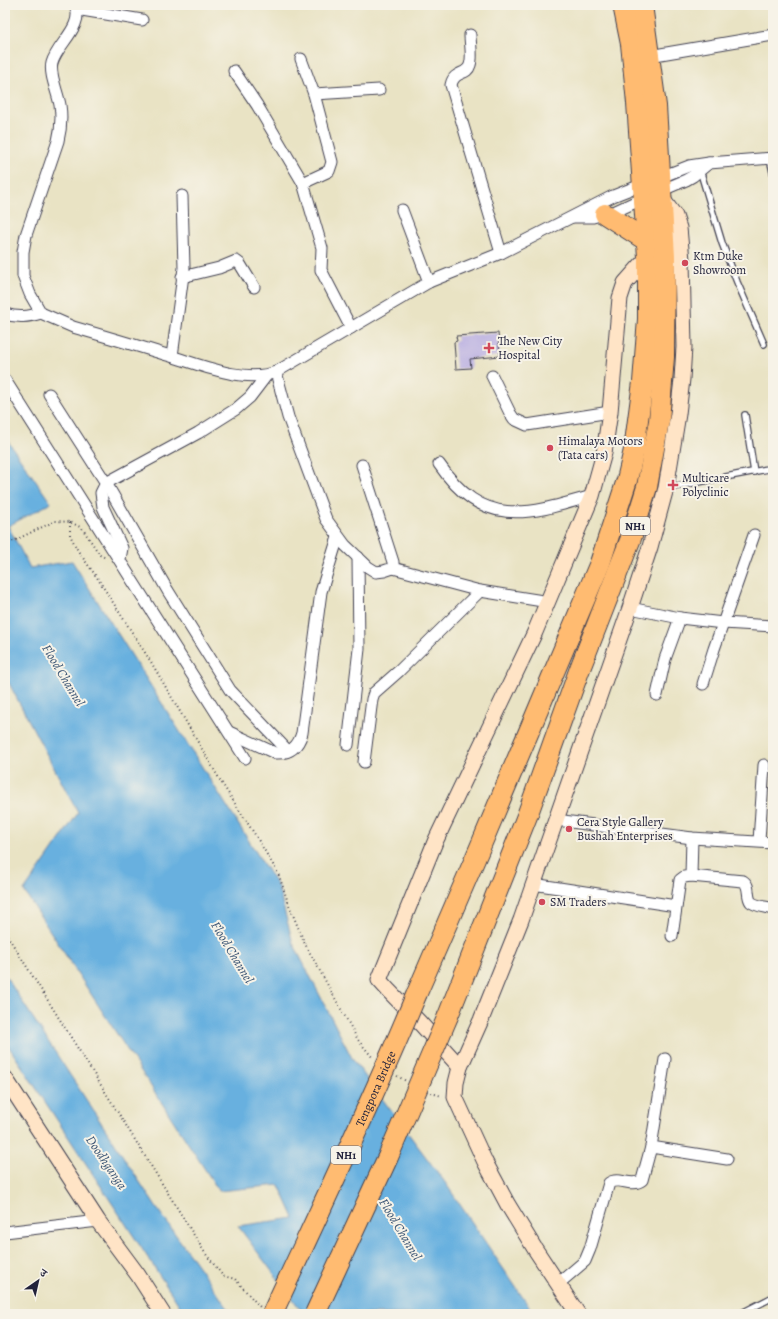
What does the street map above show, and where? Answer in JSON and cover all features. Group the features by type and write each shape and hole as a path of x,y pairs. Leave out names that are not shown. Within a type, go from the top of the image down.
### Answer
{"highway":[{"name":"NH1","path":"315,1314 388,1157 448,1016 528,816 579,671 629,545 647,487 658,421 664,357 666,257 637,103 631,44 623,5"},
{"name":"NH1","path":"642,5 656,106 654,189 647,249"},
{"path":"605,214 647,249"},
{"name":"Tengpora Bridge","path":"266,1311 359,1127 393,1052 597,570 620,507 634,450 643,382 648,319 647,249"}],"main road":[{"path":"578,1314 508,1205 478,1148 456,1097 456,1083 460,1067 481,1020 521,920 630,608 650,546 666,488 682,379 684,347 682,260 679,228 675,216 654,189"},
{"path":"460,1067 380,980 435,842 549,602 592,496 604,453 610,412 620,298 625,283 647,249"},
{"path":"5,1078 98,1222 138,1274 163,1314"}],"street":[{"path":"142,20 76,7 77,17 74,26 55,54 52,62 51,68 60,104 61,126 58,142 26,235 23,252 23,276 30,294 41,313 73,327 209,368 247,376 271,374"},
{"path":"470,35 471,64 465,72 457,74 452,80 451,85 501,253"},
{"path":"649,56 773,35"},
{"path":"301,59 314,94 332,162 329,171 303,183"},
{"path":"234,71 257,105 303,183 322,248 321,270 351,328"},
{"path":"314,94 379,90"},
{"path":"571,217 593,217 616,211 654,189 689,166 705,167 771,159"},
{"path":"120,559 122,548 103,507 101,493 106,483 198,433 236,409 250,397 271,374 429,282 501,253 603,200 654,189"},
{"path":"172,356 184,268 182,196"},
{"path":"402,210 429,282"},
{"path":"182,277 219,268 236,261 240,264 254,287"},
{"path":"5,314 16,317 31,316 41,313"},
{"path":"271,374 326,519 338,537 368,567 376,572 393,568 480,591 549,602"},
{"path":"492,376 514,419 527,425 610,412"},
{"path":"5,380 246,758"},
{"path":"49,394 106,483 168,591 230,690 288,751"},
{"path":"362,464 391,555 393,568"},
{"path":"438,464 448,479 462,493 474,502 496,510 521,512 536,510 592,496"},
{"path":"703,684 754,535"},
{"path":"229,732 275,753 281,754 288,751 300,742 322,592 338,537"},
{"path":"348,745 360,649 358,557"},
{"path":"364,762 374,693 399,671 480,591"},
{"path":"630,608 680,618 723,623 773,626"},
{"path":"657,695 665,659 680,618"},
{"path":"759,841 764,765"},
{"path":"556,820 692,838 773,843"},
{"path":"690,876 692,838"},
{"path":"672,936 680,880 684,877 690,876 743,882 748,887 750,901 753,904 773,909"},
{"path":"533,884 676,906"},
{"path":"558,1284 585,1261 590,1249 609,1183 615,1181 639,1183 642,1180 651,1147 665,1059"},
{"path":"651,1147 727,1159"},
{"path":"5,1232 98,1222"}],"lane":[{"path":"771,159 773,172"},
{"path":"705,167 725,249 737,282 764,344"},
{"path":"745,415 754,472"},
{"path":"666,488 773,468"},
{"path":"740,1314 773,1297"}],"path":[{"path":"5,545 55,521 70,522 82,528 100,555 113,562 120,559"},
{"path":"70,522 70,535 78,551 98,579 151,662 223,785 266,852 278,873 291,912 304,942 358,1040 372,1057 378,1061"},
{"path":"5,932 205,1253 223,1276 235,1279 266,1311"},
{"path":"393,1073 412,1084"},
{"path":"425,1090 431,1093 456,1097"}],"water":[{"name":"Flood Channel","path":"5,437 51,503 8,526 30,568 72,561 278,887 293,943 353,1060 444,1181 534,1314 304,1314 238,1226 294,1218 279,1185 219,1191 24,891 78,813 5,676"},
{"name":"Doodhganga","path":"5,975 156,1207 232,1314 185,1314 5,1041"}],"building":[{"path":"498,333 500,356 470,359 471,368 456,369 454,342 457,341 456,336"}],"place":[{"name":"Ktm Duke Showroom","path":"685,263"},
{"name":"The New City Hospital","path":"489,348"},
{"name":"Himalaya Motors (Tata cars)","path":"550,448"},
{"name":"Multicare Polyclinic","path":"673,485"},
{"name":"Cera Style Gallery Bushah Enterprises","path":"569,829"},
{"name":"SM Traders","path":"542,902"}]}
